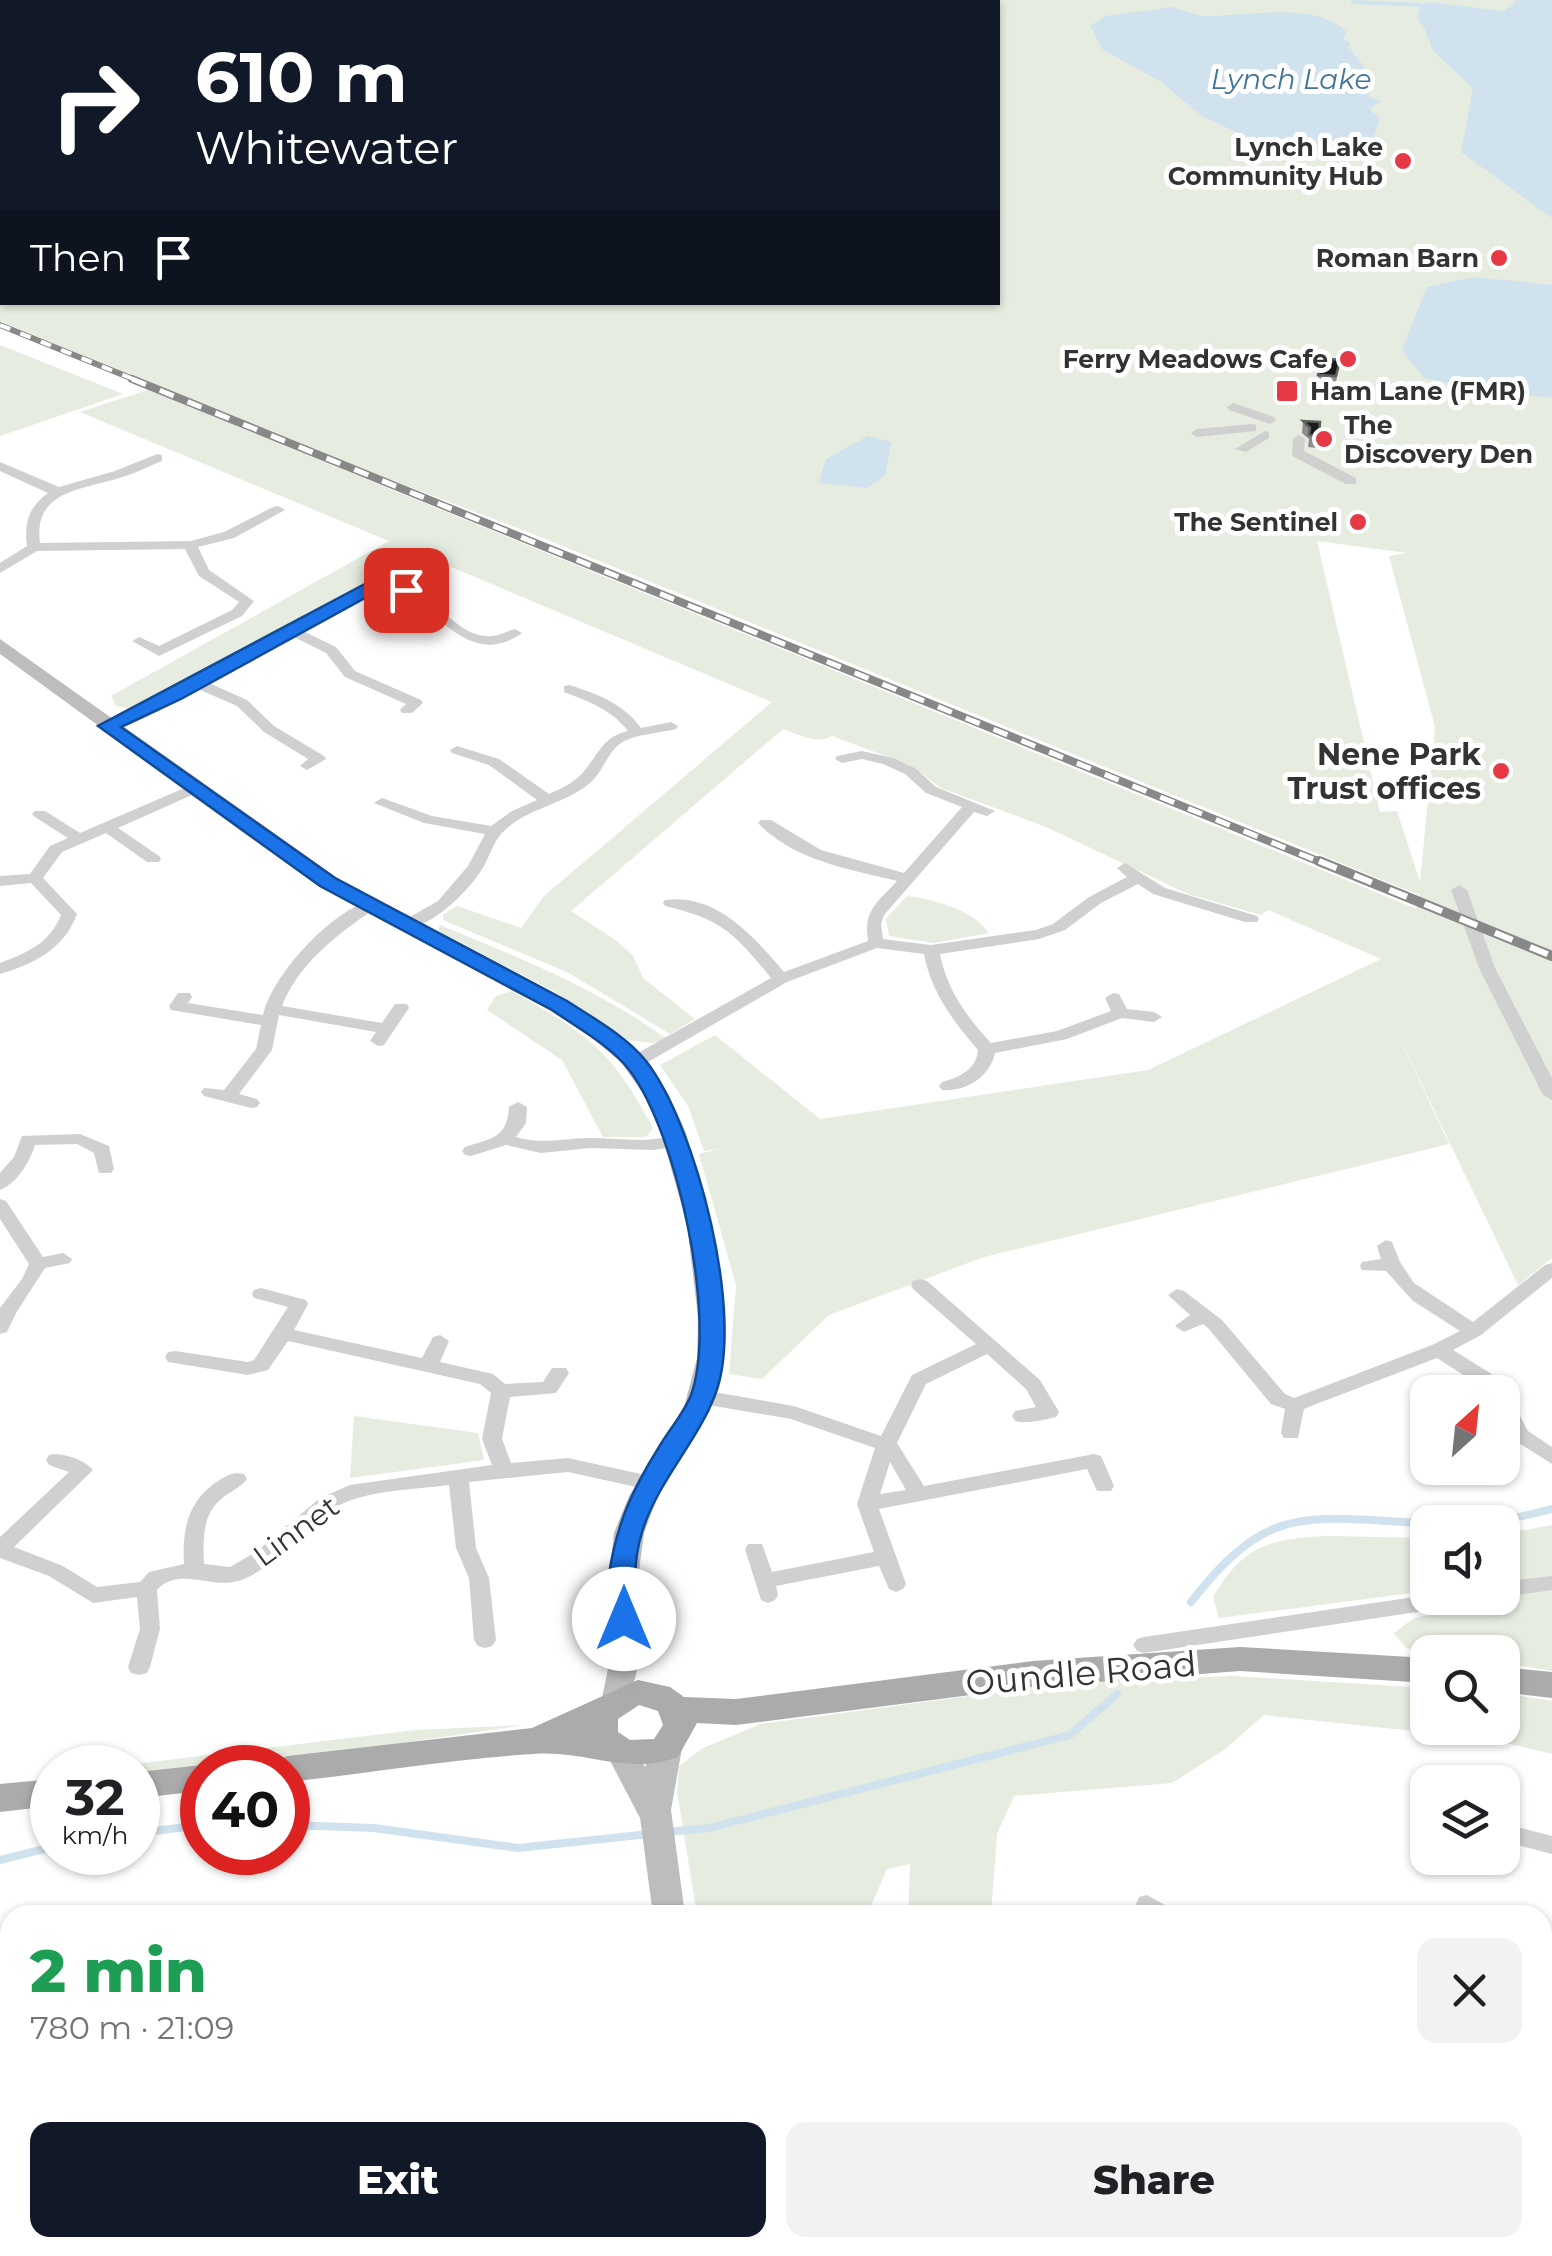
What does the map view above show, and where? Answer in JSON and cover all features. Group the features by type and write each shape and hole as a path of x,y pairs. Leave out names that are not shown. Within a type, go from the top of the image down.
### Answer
{"main road":[{"name":"Oundle Road","path":"669,1722 1032,1674 1144,1649 1410,1670"},
{"path":"1520,1681 1552,1685"},
{"path":"612,1727 648,1755 669,1722"},
{"path":"310,1766 669,1722"},
{"path":"0,1798 30,1795"}],"street":[{"path":"1232,408 1270,420"},
{"path":"1197,433 1258,431 1241,448"},
{"path":"1299,438 1297,453 1351,481"},
{"path":"34,547 29,528 33,514 58,492 163,461 140,450"},
{"path":"1,457 58,492"},
{"path":"0,569 34,547 191,545 284,513 261,503"},
{"path":"139,641 159,652 237,613 248,602 210,581 191,545"},
{"path":"108,726 198,683 371,588 393,584 406,590 446,625 474,638 509,639"},
{"path":"294,632 331,650 350,674 416,703"},
{"path":"0,645 328,882 560,1006 636,1062 660,1098 699,1217 710,1304 712,1361 702,1397 650,1483 629,1530 621,1582 626,1656 612,1727 655,1828"},
{"path":"198,683 242,702 269,730 318,759"},
{"path":"580,689 628,718 636,732"},
{"path":"407,925 444,904 474,868 494,831 588,777 608,746 636,732 671,726"},
{"path":"457,750 480,749 546,799"},
{"path":"842,759 862,754 888,762 910,771 931,790 980,808 906,878 876,914 876,943"},
{"path":"0,881 34,878 56,849 196,788"},
{"path":"386,810 494,831"},
{"path":"40,814 78,838"},
{"path":"766,823 784,840 816,855 906,878"},
{"path":"107,828 153,859"},
{"path":"636,1062 781,979 876,943 931,950 1039,934 1059,926 1131,873 1160,892 1251,920"},
{"path":"0,969 42,952 64,931 69,914 34,878"},
{"path":"1459,890 1487,968 1552,1095"},
{"path":"670,903 706,908 724,918 781,979"},
{"path":"251,1103 219,1094 264,1050 281,987 325,936 368,906"},
{"path":"931,950 934,974 943,994 987,1049 987,1059 976,1074 948,1086"},
{"path":"184,998 177,1006 271,1015 383,1035 401,1008"},
{"path":"987,1049 1062,1035 1117,1006 1154,1017"},
{"path":"506,1139 517,1123 518,1107"},
{"path":"0,1184 22,1159 23,1133 80,1139 102,1150 105,1169"},
{"path":"471,1151 506,1139 541,1150 585,1143 636,1148 676,1142"},
{"path":"0,1205 38,1264 33,1281 2,1316"},
{"path":"38,1264 63,1259"},
{"path":"1381,1259 1409,1291 1474,1331"},
{"path":"1177,1295 1205,1315 1278,1399 1296,1406 1439,1350 1474,1331 1552,1269"},
{"path":"920,1285 1033,1384 1049,1412 1022,1416"},
{"path":"175,1357 248,1369 261,1365 306,1302 261,1294"},
{"path":"1184,1326 1205,1315"},
{"path":"283,1334 486,1378 502,1391 549,1388 559,1373"},
{"path":"428,1366 440,1341"},
{"path":"896,1584 867,1504 886,1445 919,1380 989,1345"},
{"path":"1439,1350 1478,1375"},
{"path":"502,1391 492,1439 504,1470"},
{"path":"702,1397 794,1414 886,1445 893,1450 920,1496"},
{"path":"1291,1433 1296,1406"},
{"path":"1520,1432 1552,1457"},
{"path":"867,1504 920,1496 1091,1456 1104,1486"},
{"name":"Linnet","path":"56,1460 84,1470 0,1550 56,1571 94,1595 146,1588 156,1576 194,1570 233,1575 264,1558 327,1504 357,1490 458,1475 568,1465 650,1483"},
{"path":"458,1475 466,1548 479,1578 486,1640"},
{"path":"194,1570 192,1526 206,1499 238,1479"},
{"path":"755,1548 766,1588 886,1558"},
{"path":"1520,1587 1552,1583"},
{"path":"140,1667 150,1629 146,1588"},
{"path":"1144,1649 1410,1606"},
{"path":"626,1656 669,1722 657,1771 655,1828 667,1905"},
{"path":"1520,1837 1552,1845"}],"shaded area":[{"path":"1000,0 1552,0 1552,1258 1518,1285 1387,1012 1449,1144 984,1257 829,1315 762,1379 729,1374 736,1285 699,1154 719,1149 704,1151 688,1106 660,1065 715,1035 820,1119 1148,1070 1381,959 1268,910 1261,915 1188,894 1046,827 941,788 910,765 832,736 814,739 783,729 571,911 617,941 633,956 643,978 695,1019 670,1034 569,973 443,920 443,915 457,906 521,928 543,897 772,702 418,553 135,709 116,706 111,696 389,541 80,412 148,390 1417,909 1419,895 533,534 276,436 0,321 0,305 1000,305","holes":["1317,541 1407,553 1389,556 1435,727 1420,882 1397,811 1380,812"]},
{"path":"0,345 123,394 0,436"},
{"path":"907,896 963,912 989,933 934,943 889,936 886,919"},
{"path":"440,925 585,989 667,1039 653,1043 628,1040 555,992 438,931"},
{"path":"512,991 579,1033 610,1062 653,1128 646,1137 603,1137 562,1060 487,1010 496,996"},
{"path":"354,1416 478,1433 484,1460 350,1478"},
{"path":"1552,1525 1552,1671 1520,1666 1520,1635 1410,1635 1410,1649 1406,1648 1394,1633 1414,1618 1520,1615 1520,1531"},
{"path":"1410,1538 1410,1593 1219,1618 1213,1597 1236,1565 1262,1547 1292,1539"},
{"path":"1232,1676 1410,1687 1410,1731 1264,1715 1224,1750 1172,1783 1014,1796 997,1834 992,1905 908,1905 910,1864 887,1869 871,1905 695,1905 677,1792 679,1766 703,1748 761,1724 1075,1682"},
{"path":"1520,1696 1552,1701 1552,1754 1514,1745 1520,1745"},
{"path":"525,1725 310,1756 310,1745 292,1745 416,1730"},
{"path":"180,1759 180,1772 160,1774 160,1761"}],"water":[{"path":"1517,0 1552,0 1552,218 1461,152 1473,88 1433,51 1417,19 1421,5 1427,2 1504,11"},
{"name":"Lynch Lake","path":"1173,7 1203,16 1298,13 1333,22 1347,32 1343,39 1350,43 1348,46 1371,76 1369,97 1381,101 1369,109 1380,118 1368,155 1353,159 1243,135 1203,117 1160,81 1103,50 1090,26 1105,16"},
{"path":"1474,277 1552,285 1552,398 1473,389 1424,378 1402,350 1427,287"},
{"path":"868,436 892,442 885,475 867,488 819,483 826,459"}],"building":[{"path":"1322,358 1340,360 1336,376 1318,375"},
{"path":"1303,421 1320,422 1319,436 1309,435 1310,428"}],"waterway":[{"path":"1353,2 1421,5"},
{"path":"1520,1517 1552,1509"},
{"path":"1191,1602 1219,1569 1270,1531 1295,1522 1322,1519 1410,1522"},
{"path":"666,1832 709,1828 1070,1735 1117,1694"},
{"path":"310,1826 374,1828 518,1848 649,1834"},
{"path":"160,1830 180,1828"},
{"path":"0,1860 30,1852"}],"railway":[{"path":"0,325 138,381"},
{"path":"132,379 1325,864"},
{"path":"1319,861 1552,956"}],"place":[{"name":"Lynch Lake Community Hub","path":"1403,161"},
{"name":"Roman Barn","path":"1499,258"},
{"name":"Ferry Meadows Cafe","path":"1348,359"},
{"name":"Ham Lane (FMR)","path":"1287,391"},
{"name":"The Discovery Den","path":"1324,439"},
{"name":"The Sentinel","path":"1358,522"},
{"name":"Nene Park Trust offices","path":"1501,771"}],"route":[{"path":"406,590 393,584 371,588 151,708 108,726 328,882 560,1006 595,1029 636,1062 660,1098 699,1217 710,1304 712,1361 702,1397 650,1483 629,1530 621,1582 624,1619"}]}
